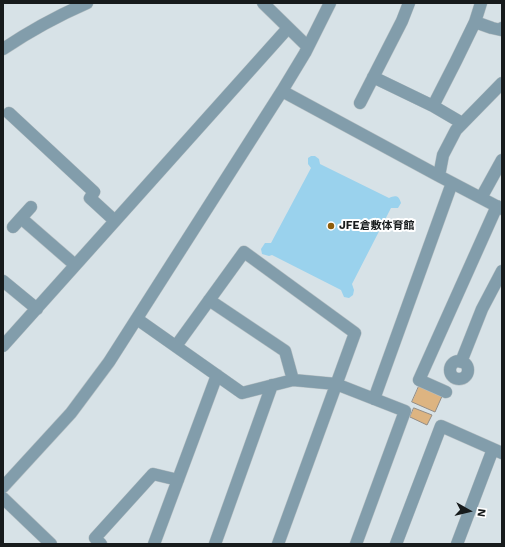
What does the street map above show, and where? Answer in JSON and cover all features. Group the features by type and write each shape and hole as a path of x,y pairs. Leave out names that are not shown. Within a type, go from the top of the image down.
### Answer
{"street":[{"path":"3,49 37,27 65,12 87,3"},
{"path":"263,3 308,47"},
{"path":"3,487 71,413 109,362 282,91 308,47 330,3"},
{"path":"360,103 402,21 409,3"},
{"path":"433,106 475,22 481,3"},
{"path":"475,22 492,28 501,30 502,28"},
{"path":"3,346 288,28"},
{"path":"373,77 433,106 462,123"},
{"path":"439,176 443,155 456,130 502,83"},
{"path":"282,91 452,183 500,207 419,380 446,392"},
{"path":"9,113 94,192 90,198 115,221"},
{"path":"481,198 502,160"},
{"path":"374,399 452,183"},
{"path":"13,226 31,207"},
{"path":"21,218 76,265"},
{"path":"176,346 244,252 355,333 278,544"},
{"path":"461,362 482,309 502,271"},
{"path":"3,281 36,309"},
{"path":"209,300 284,351 293,380"},
{"path":"137,319 242,393 293,380 336,384 405,411 356,544"},
{"path":"154,544 216,375"},
{"path":"215,544 272,385"},
{"path":"396,544 440,426 497,450 457,544"},
{"path":"101,544 95,538 153,474 178,480"},
{"path":"3,498 51,544"}],"shaded area":[{"name":"JFE倉敷体育館","path":"315,156 319,159 320,164 389,198 396,196 399,198 401,203 398,208 391,208 352,284 354,290 353,295 349,298 344,297 341,290 272,255 269,256 262,254 261,249 265,243 271,243 311,168 308,164 308,158"}],"building":[{"path":"420,384 443,394 435,412 412,402"},
{"path":"414,408 432,415 427,425 410,417"}],"place":[{"name":"JFE倉敷体育館","path":"331,226"}]}
